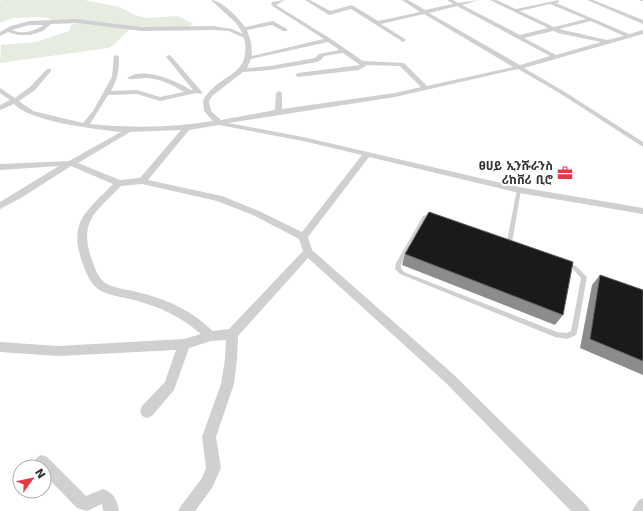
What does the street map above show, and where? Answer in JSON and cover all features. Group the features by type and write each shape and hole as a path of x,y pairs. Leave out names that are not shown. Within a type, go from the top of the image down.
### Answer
{"street":[{"path":"283,0 274,2 273,5 329,40 343,51 363,63 402,64 426,88"},
{"path":"307,0 328,13 348,7 352,8 377,22 403,40"},
{"path":"404,0 520,67 587,108 643,145"},
{"path":"449,0 556,57"},
{"path":"377,22 477,0"},
{"path":"492,0 553,29 607,42"},
{"path":"515,11 562,0"},
{"path":"589,0 643,22"},
{"path":"216,1 236,20 243,29 246,37 249,58 241,70 219,85 207,98 207,110 219,122 519,190 643,211"},
{"path":"552,3 629,36"},
{"path":"520,37 590,20"},
{"path":"0,34 29,22 50,23 77,21 142,29 214,28 230,30 246,37"},
{"path":"8,30 17,34 30,33 42,30 50,23"},
{"path":"243,29 273,23 285,30"},
{"path":"0,90 16,101 24,110 85,126 128,130 187,128 278,112 379,98 520,67 643,32"},
{"path":"249,58 329,40"},
{"path":"241,70 272,68 319,59 321,55 343,51"},
{"path":"85,126 106,93 116,72 116,56"},
{"path":"169,57 180,69 193,91"},
{"path":"308,61 318,74"},
{"path":"298,75 318,74 359,68 364,65 363,63"},
{"path":"2,106 16,101 33,89 49,70"},
{"path":"130,78 147,76 175,83 207,98"},
{"path":"106,93 136,92 160,99 193,91"},
{"path":"278,93 278,112"},
{"path":"142,181 187,128"},
{"path":"0,206 21,195 71,162 102,147 128,130"},
{"path":"303,237 367,155"},
{"path":"0,167 71,162 119,183 142,181 219,198 256,213 303,237 308,252 449,378 582,511"},
{"path":"119,183 86,219 82,231 81,238 84,252 90,270 97,282 105,288 161,304 178,311 193,320 211,336"},
{"path":"0,347 58,351 184,344 211,336 232,334 308,252"},
{"path":"186,511 213,472 214,464 209,444 210,432 223,400 231,368 233,352 232,334"},
{"path":"147,410 170,386 184,344"},
{"path":"52,472 82,503 86,504 103,496 107,497 110,503 111,511"},
{"path":"640,511 643,506"}],"lane":[{"path":"509,245 519,190"},
{"path":"431,216 439,218 509,245 574,267 584,276 574,333 567,336 557,335 402,273 398,269 398,264 425,217 431,216"}],"shaded area":[{"path":"84,0 119,7 137,16 149,18 178,16 193,24 188,27 164,28 132,26 87,20 53,21 48,18 39,17 13,18 0,23 0,1"},
{"path":"77,23 130,29 114,45 108,48 0,63 1,45 36,42 69,31 71,25"}],"building":[{"path":"429,212 573,262 563,315 405,254"},
{"path":"600,275 643,290 643,361 590,339"}],"place":[{"name":"ፀሀይ ኢንሹራንስ ሪከቨሪ ቢሮ","path":"565,173"}]}
